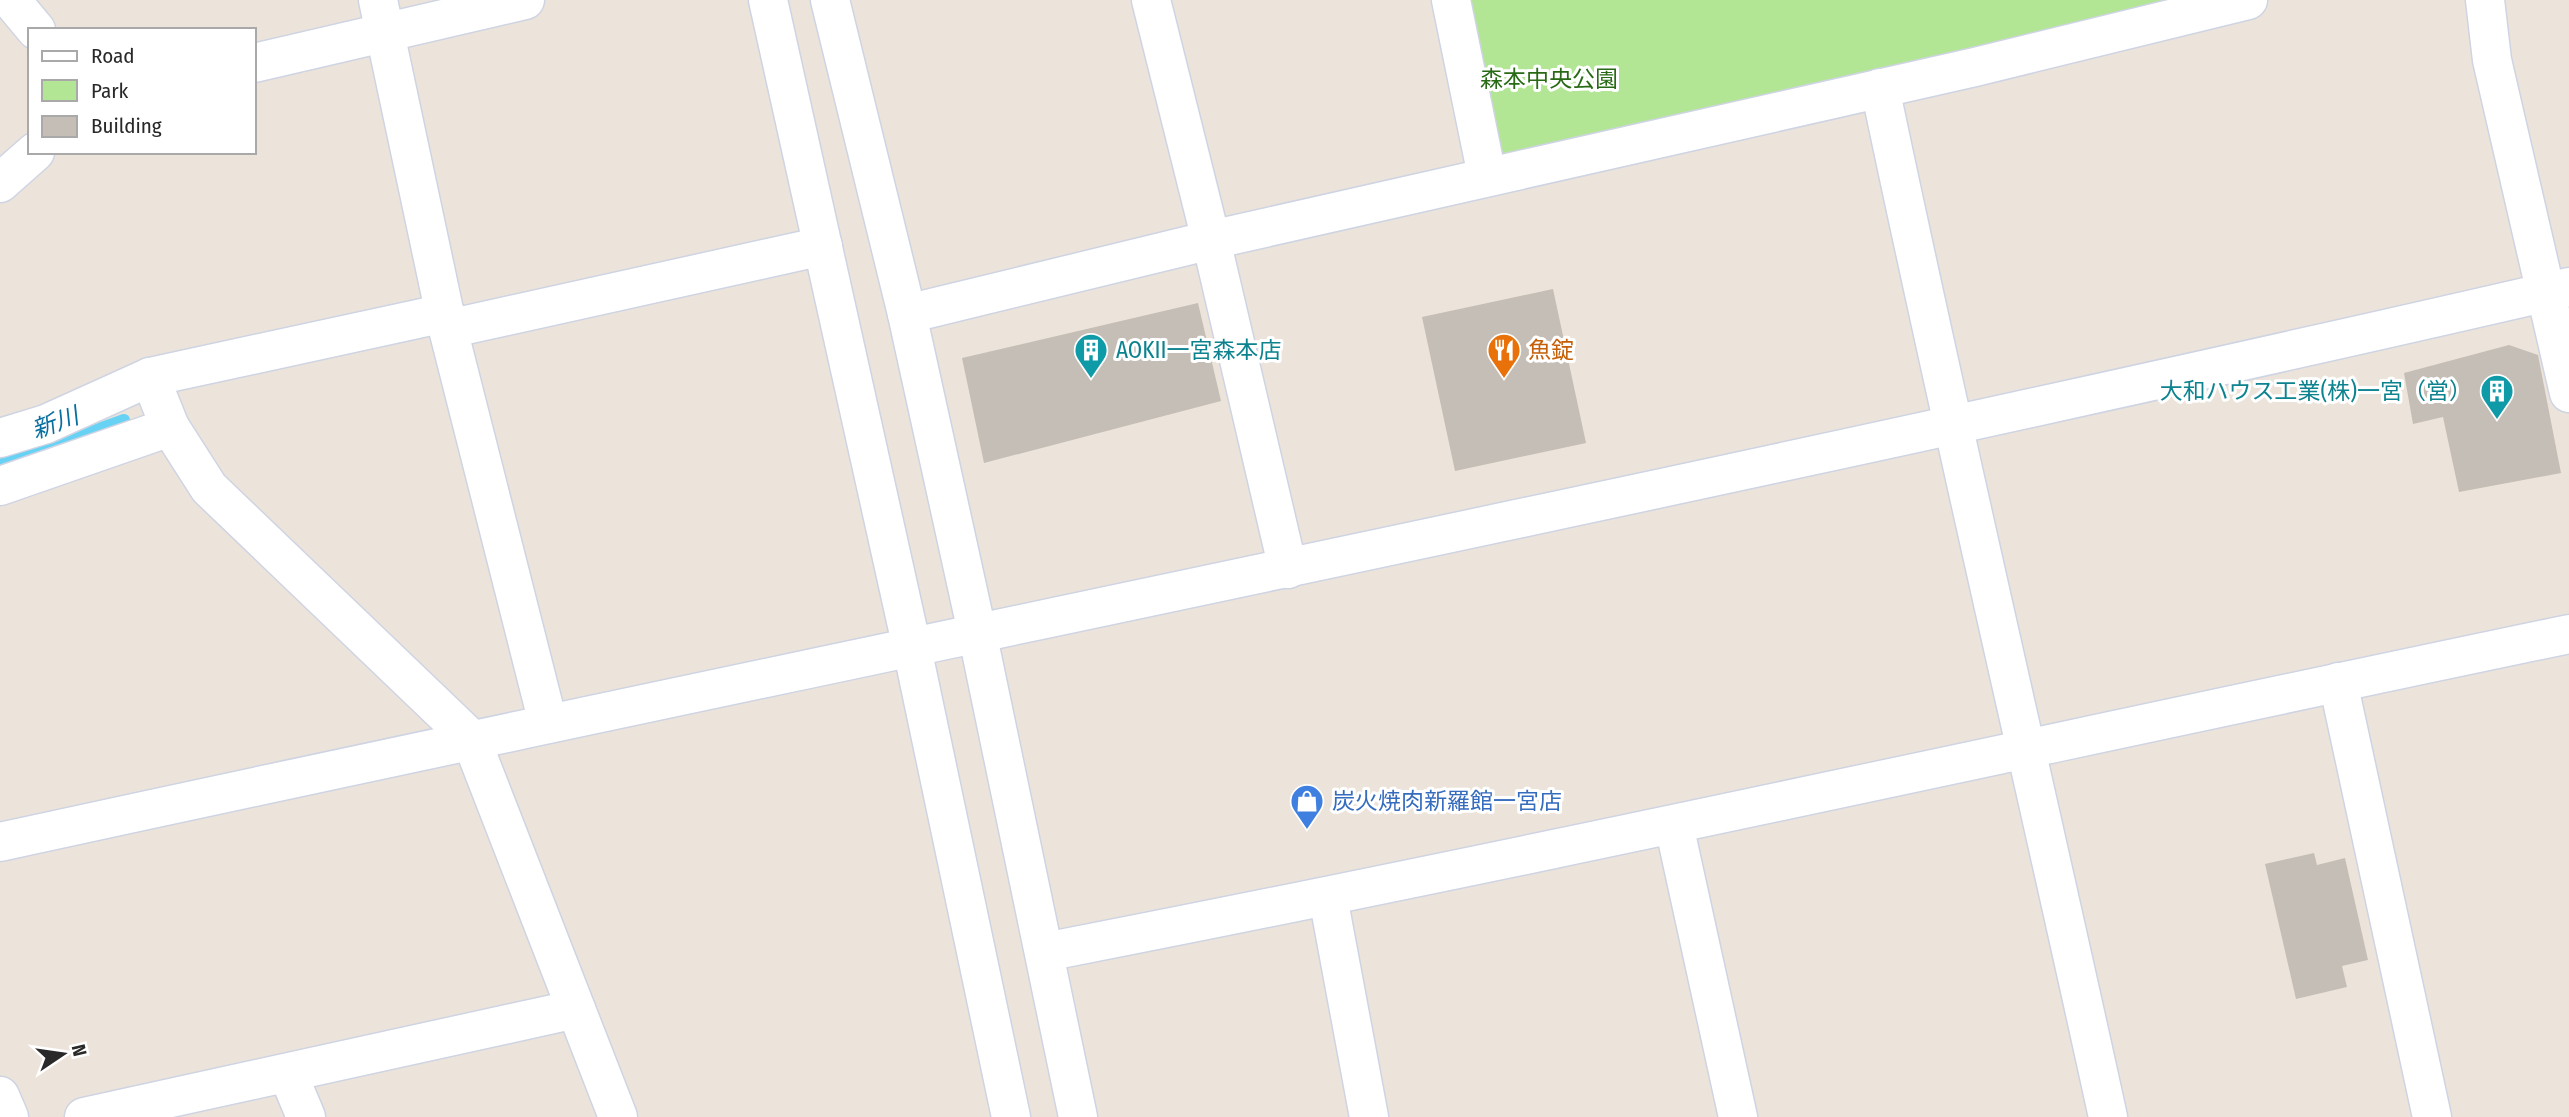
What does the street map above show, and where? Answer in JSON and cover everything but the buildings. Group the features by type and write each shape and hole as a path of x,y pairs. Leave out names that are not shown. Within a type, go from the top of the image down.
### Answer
{"street":[{"path":"11,0 34,28"},
{"path":"256,62 381,16 525,0"},
{"path":"768,0 912,648 1011,1117"},
{"path":"830,0 907,314 977,632 1078,1117"},
{"path":"1151,0 1211,240 1288,569"},
{"path":"1451,0 1487,176"},
{"path":"2485,0 2492,60 2557,290 2569,393"},
{"path":"907,314 1211,240 1880,88 2225,3"},
{"path":"381,16 447,321 548,723"},
{"path":"1880,88 1952,425 2108,1117"},
{"path":"0,183 32,154"},
{"path":"0,438 46,424 150,377 823,246"},
{"path":"0,842 471,739 1288,569 2557,290"},
{"path":"150,377 170,427 209,488 471,739 618,1117"},
{"path":"0,486 170,427"},
{"path":"1045,952 1674,825 2569,634"},
{"path":"2338,682 2432,1117"},
{"path":"1674,825 1738,1117"},
{"path":"1328,897 1369,1117"},
{"path":"84,1117 576,1009"},
{"path":"288,1074 306,1117"},
{"path":"0,1096 9,1117"}],"green space":[{"name":"森本中央公園","path":"1451,0 2212,0 1487,176"}],"waterway":[{"name":"新川","path":"0,465 124,420"}],"place":[{"name":"AOKII一宮森本店","path":"1091,380"},
{"name":"魚錠","path":"1504,380"},
{"name":"大和ハウス工業(株)一宮（営）","path":"2497,421"},
{"name":"炭火焼肉新羅館一宮店","path":"1307,831"}]}
